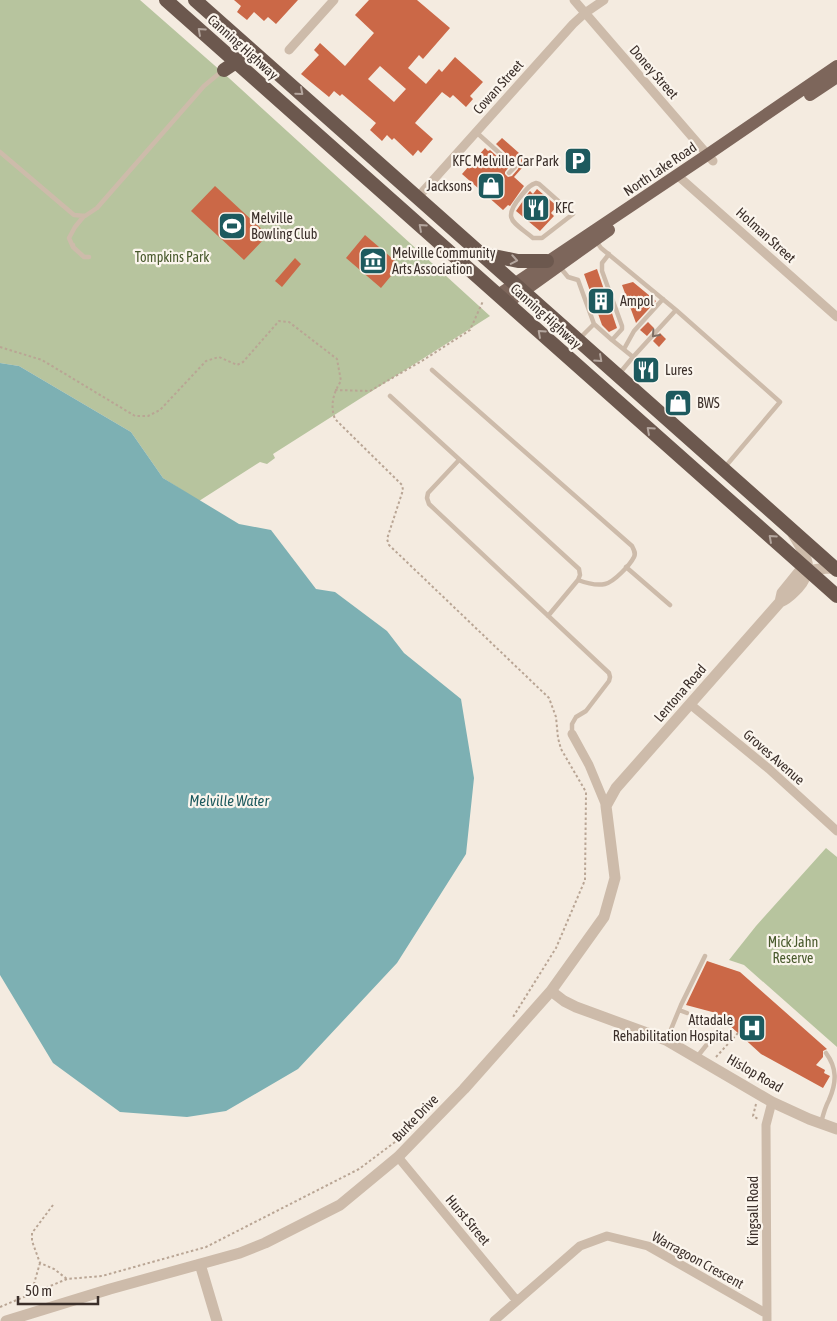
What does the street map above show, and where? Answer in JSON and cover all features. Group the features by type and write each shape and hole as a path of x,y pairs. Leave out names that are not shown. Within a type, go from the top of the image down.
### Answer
{"highway":[{"name":"Canning Highway","path":"166,0 837,596"},
{"name":"Canning Highway","path":"196,0 837,570"},
{"path":"224,70 236,62 250,48"},
{"path":"481,253 518,261 553,264"}],"main road":[{"name":"North Lake Road","path":"710,158 837,66"},
{"name":"North Lake Road","path":"502,299 710,158 837,77"},
{"name":"North Lake Road","path":"553,264 596,240 680,178"}],"street":[{"path":"290,50 334,0"},
{"name":"Doney Street","path":"574,0 710,158"},
{"name":"Cowan Street","path":"418,197 573,24 604,0"},
{"name":"Holman Street","path":"680,178 837,317"},
{"path":"790,528 807,558 808,571 827,568 837,570"},
{"name":"Lentona Road","path":"606,806 616,788 780,602 782,593 799,572 808,571"},
{"name":"Groves Avenue","path":"691,704 769,769 837,831"},
{"name":"Burke Drive","path":"6,1321 265,1243 310,1221 340,1204 398,1157 464,1090 551,991 604,917 615,878 606,806 589,764 572,734"},
{"name":"Hislop Road","path":"551,991 576,1007 666,1040 772,1102 837,1129"},
{"name":"Kingsall Road","path":"767,1318 767,1123 772,1102"},
{"name":"Hurst Street","path":"398,1157 517,1301"},
{"name":"Warragoon Crescent","path":"494,1321 580,1246 607,1236 648,1246 767,1318"},
{"path":"200,1264 217,1321"}],"lane":[{"path":"89,256 84,257 69,238 75,227 84,216 97,208 204,86 224,70"},
{"path":"476,132 515,167 509,173"},
{"path":"0,152 74,215 84,216"},
{"path":"536,183 572,214 542,238 537,239 533,238 513,221 510,211 529,186 536,183"},
{"path":"596,240 609,254 676,310 780,402 724,469"},
{"path":"609,254 602,263 602,271 622,326 622,329 612,340"},
{"path":"553,264 568,277 578,280 594,324 633,357"},
{"path":"624,349 634,331 663,299"},
{"path":"618,375 676,310"},
{"path":"578,340 594,324"},
{"path":"432,370 632,546 635,552 634,557 616,578 606,584 592,584 578,580"},
{"path":"390,396 578,569 580,575 578,580 548,616"},
{"path":"459,460 428,492 429,504 609,673 609,681 586,711 576,717 572,724 572,734"},
{"path":"626,567 670,605"},
{"path":"666,1040 705,956"},
{"path":"679,1010 688,1013"},
{"path":"697,1057 712,1038"},
{"path":"821,1123 837,1078 837,1068 833,1060 826,1054"},
{"path":"823,1094 830,1098"}],"path":[{"path":"335,390 370,391 425,360 470,330 483,301"},
{"path":"0,347 42,360 135,416 148,416 160,410 206,361 219,357 237,365 243,362 279,321 289,322 337,359 341,381 335,390 331,409 335,419 402,485 403,490 387,539 389,545 549,698 556,717 561,749 586,792 585,880 556,948 512,1017"},
{"path":"526,994 538,1005"},
{"path":"711,1065 738,1033"},
{"path":"756,1104 753,1116 767,1123"},
{"path":"0,1307 67,1279 102,1276 206,1247 359,1169 400,1138"},
{"path":"31,1294 40,1263 32,1241 32,1233 53,1205"},
{"path":"40,1263 67,1279"}],"green space":[{"name":"Tompkins Park","path":"0,0 140,0 230,79 490,316 273,454 275,458 267,464 260,462 199,501 163,478 131,432 19,366 0,363"},
{"name":"Mick Jahn Reserve","path":"826,848 837,857 837,1047 744,965 729,960 756,926"}],"water":[{"name":"Melville Water","path":"0,363 19,366 131,432 163,478 239,524 271,530 316,589 335,592 387,631 404,653 461,699 474,778 466,854 397,963 298,1069 226,1111 187,1117 120,1112 53,1063 0,975"}],"building":[{"path":"234,0 298,0 276,24 268,17 264,21 254,12 247,20 237,12 241,6"},
{"path":"369,0 417,0 450,28 423,59 419,55 408,68 426,84 439,69 442,72 455,57 483,82 470,96 473,99 466,107 453,95 450,98 442,92 415,123 433,139 421,153 418,150 413,156 394,138 392,140 387,135 382,141 370,130 376,123 342,94 340,96 334,91 329,97 301,74 319,55 314,50 320,43 345,66 374,33 355,15","holes":["380,66 406,89 394,102 368,79"]},
{"path":"502,138 528,161 514,177 524,186 510,206 508,205 503,210 462,174 485,148 488,151 490,150 509,167 505,174 508,177 512,176 519,166 496,144"},
{"path":"215,186 268,235 244,260 191,211"},
{"name":"KFC","path":"537,189 557,206 551,213 554,216 540,231 516,211 529,192 533,194"},
{"name":"Melville Community Arts Association","path":"365,235 400,265 381,288 346,258"},
{"path":"295,258 301,264 282,287 275,281"},
{"name":"Ampol","path":"597,269 617,328 609,332 602,325 584,274"},
{"path":"633,282 656,301 636,323 622,285"},
{"path":"648,322 654,328 647,336 640,330"},
{"path":"660,333 666,339 659,347 653,341"},
{"path":"707,961 740,972 827,1049 823,1051 823,1057 816,1065 825,1070 824,1073 830,1076 823,1088 761,1054 716,1013 686,1005"}],"place":[{"name":"KFC Melville Car Park","path":"578,161"},
{"name":"Jacksons","path":"491,186"},
{"name":"KFC","path":"536,208"},
{"name":"Melville Bowling Club","path":"232,226"},
{"name":"Melville Community Arts Association","path":"373,261"},
{"name":"Ampol","path":"601,301"},
{"name":"Lures","path":"646,370"},
{"name":"BWS","path":"678,403"},
{"name":"Attadale Rehabilitation Hospital","path":"752,1028"}]}
